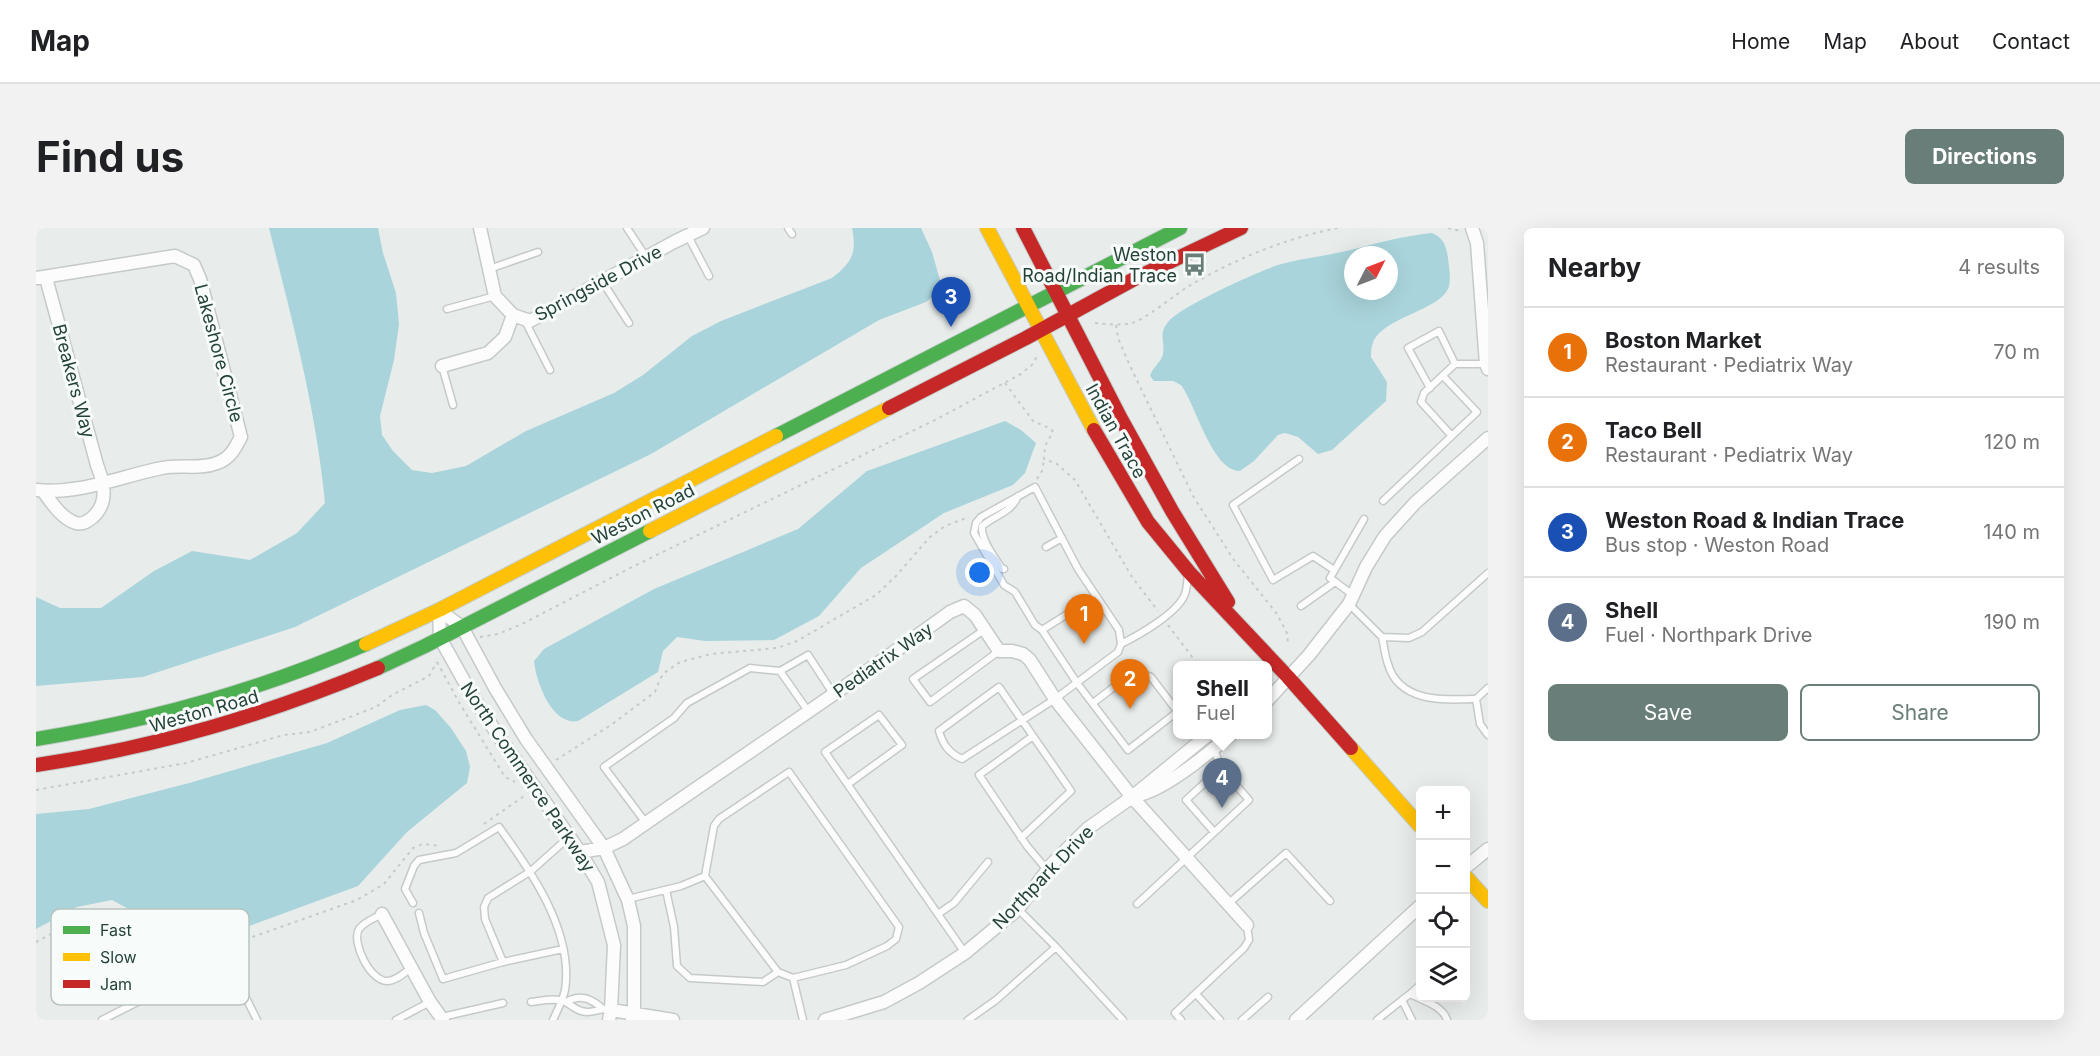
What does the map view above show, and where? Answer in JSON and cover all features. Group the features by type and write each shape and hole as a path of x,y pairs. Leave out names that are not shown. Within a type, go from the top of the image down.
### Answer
{"main road":[{"name":"Indian Trace","path":"987,228 1105,452 1148,522 1189,572 1245,629 1416,821"},
{"name":"Indian Trace","path":"1023,228 1125,426 1172,511 1245,629"},
{"name":"Weston Road","path":"36,740 164,716 317,666 390,634 1180,228"},
{"name":"Weston Road","path":"36,765 138,748 234,723 329,689 462,627 1041,330 1172,259 1241,228"},
{"path":"1470,881 1488,901"}],"street":[{"path":"480,228 495,296"},
{"name":"Springside Drive","path":"495,296 518,317 531,321 703,228"},
{"path":"1481,228 1477,243 1485,308 1487,367"},
{"path":"1468,230 1477,243"},
{"name":"Lakeshore Circle","path":"41,278 175,256 194,265 200,279 241,437 230,456 219,463 164,467 104,483"},
{"name":"Breakers Way","path":"41,278 104,483"},
{"path":"442,366 488,353 505,337 518,317"},
{"path":"1272,695 1309,654 1351,600 1384,536 1415,503 1488,438"},
{"path":"104,483 104,499 99,512 81,524 74,522 57,509 39,491 75,489 104,483"},
{"name":"Pediatrix Way","path":"580,852 604,848 623,839 958,608 964,606 975,615 999,651"},
{"name":"North Commerce Parkway","path":"439,610 462,627 526,739 604,848 628,900 634,926 633,1017"},
{"name":"North Commerce Parkway","path":"439,610 440,638 473,697 580,852 598,882 614,945 607,1013"},
{"path":"999,651 1023,654 1030,660 1055,699 1132,797 1246,926"},
{"path":"1272,685 1288,677"},
{"name":"Northpark Drive","path":"825,1020 884,1002 919,983 965,953 1018,909 1047,870 1087,829 1132,797 1204,739"},
{"name":"Northpark Drive","path":"1132,797 1148,793 1159,787 1226,739"},
{"path":"1470,864 1488,849"},
{"path":"1296,1020 1416,910"},
{"path":"382,914 430,1002 442,1019"},
{"path":"607,1013 673,1020"}],"lane":[{"path":"627,228 646,257"},
{"path":"688,235 709,276"},
{"path":"489,269 538,252"},
{"path":"602,281 629,323"},
{"path":"447,309 495,296"},
{"path":"518,317 550,370"},
{"path":"1430,388 1408,348 1439,331 1455,364"},
{"path":"1455,364 1487,367"},
{"path":"1451,435 1421,402 1424,393 1455,364"},
{"path":"442,366 453,405"},
{"path":"1383,501 1476,412 1443,376"},
{"path":"1299,459 1233,505 1273,580 1313,556 1335,570"},
{"path":"1021,838 1071,791 1021,720 999,687 939,731 942,741 951,753 962,759 999,732 1021,720 1055,699 1077,682 1118,652 1121,644 1119,630 1078,569 1035,483 981,517 976,523 974,533 1004,585 1015,592 1035,625 1042,630 1077,682 1128,750 1173,715"},
{"path":"1004,569 986,542 982,526 1010,509 1015,504 1018,495"},
{"path":"1364,519 1330,578 1382,637 1388,665 1400,684 1415,694 1438,700 1476,699 1488,688"},
{"path":"1046,547 1062,538"},
{"path":"1121,644 1139,635 1178,605 1185,594 1189,572"},
{"path":"1382,637 1409,638 1422,632 1488,573"},
{"path":"1301,606 1335,582"},
{"path":"1042,630 1096,596"},
{"path":"985,629 913,679 930,702 999,651"},
{"path":"646,823 604,767 674,718 687,703 750,668 780,671 808,655 834,695"},
{"path":"780,671 808,711"},
{"path":"1093,703 1136,671 1151,677 1173,707"},
{"path":"1476,699 1480,724 1488,735"},
{"path":"978,702 982,708"},
{"path":"848,784 902,745 879,715 825,752 965,953"},
{"path":"1033,736 979,775 1021,838 1047,870"},
{"path":"1137,904 1249,800 1221,768 1214,749"},
{"path":"1214,832 1186,800 1221,768"},
{"path":"789,772 899,927 896,939 887,946 846,965 793,978 778,972 705,876 714,826 719,819 789,772"},
{"path":"413,903 405,889 414,866 419,860 456,853 499,827 531,871 558,927 563,949 565,990 563,1001 554,1020"},
{"path":"503,962 485,919 484,907 488,898 531,871 569,836"},
{"path":"1228,904 1286,853 1330,902"},
{"path":"938,914 954,903 988,862"},
{"path":"628,900 681,886 705,876"},
{"path":"666,890 674,927 677,966 690,978 764,982 778,972"},
{"path":"1018,909 1124,1020"},
{"path":"382,914 358,931 357,943 369,970 380,980 388,981 398,978 412,968"},
{"path":"420,914 424,933 443,979 503,962 563,949"},
{"path":"1181,1020 1175,1013 1244,948 1249,940 1246,926"},
{"path":"968,1020 996,1000 1056,947"},
{"path":"793,978 803,1020"},
{"path":"1377,1020 1416,989"},
{"path":"1196,994 1220,1020"},
{"path":"1410,994 1438,1008 1445,1014 1447,1020"},
{"path":"531,1002 563,1001 575,997 592,999 607,1013"},
{"path":"1242,1020 1268,997"},
{"path":"1402,1000 1412,1020"},
{"path":"563,1001 573,1009 607,1013"},
{"path":"396,1020 430,1002"},
{"path":"249,1003 258,1020"},
{"path":"442,1019 503,1003"},
{"path":"102,1020 131,1005"},
{"path":"411,1012 415,1020"}],"path":[{"path":"1095,323 1116,325 1134,323 1190,286 1264,249 1298,237 1338,228"},
{"path":"1448,228 1468,230"},
{"path":"1116,325 1118,338 1130,366 1193,496 1234,560 1277,614 1287,633 1288,643"},
{"path":"477,638 498,634 522,624 634,566 937,419 1005,383 1028,368 1037,356"},
{"path":"1005,383 1033,421 1053,432 1045,446 1042,471 1035,483"},
{"path":"1044,459 1057,464 1075,480 1132,577 1195,661"},
{"path":"556,760 611,725 655,692 664,673 680,662 711,654 777,648 797,641 876,595 930,537 945,526 969,518"},
{"path":"36,790 186,763 284,735 310,732 376,707 392,695 429,676 437,662 505,777 515,782"},
{"path":"478,829 524,796"},
{"path":"249,938 373,892 384,884 417,845 448,846"},
{"path":"36,942 51,935"}],"water":[{"path":"269,228 378,228 383,253 396,293 399,324 394,360 380,416 382,435 393,451 412,470 432,473 466,466 526,431 614,393 643,375 692,336 721,321 832,278 851,257 854,245 852,228 921,228 932,252 940,280 938,289 926,302 879,320 651,454 295,627 143,677 36,686 36,597 60,608 101,608 154,571 192,551 250,560 297,533 325,503 309,398"},
{"path":"1432,233 1439,237 1446,250 1450,276 1449,286 1444,294 1425,308 1388,326 1372,345 1371,357 1387,382 1386,401 1332,450 1318,454 1298,437 1285,433 1278,435 1254,461 1240,471 1230,468 1213,449 1181,385 1173,381 1154,381 1150,376 1162,357 1163,331 1168,322 1203,299 1278,265 1344,251 1344,300 1398,300 1398,246 1366,246"},
{"path":"1005,421 1021,430 1036,443 1025,473 1013,485 944,513 861,568 819,616 774,640 705,641 677,637 663,651 658,672 578,721 569,721 560,717 547,701 538,680 534,661 544,649 654,589 798,529 867,471"},
{"path":"426,705 435,710 451,728 466,751 470,767 467,783 407,832 358,886 249,926 249,909 129,909 112,900 73,909 51,909 51,921 36,929 36,814 89,809 189,783 327,743 400,710"}],"traffic: fast":[{"path":"776,436 1180,228"},
{"path":"378,668 650,531"},
{"path":"36,739 121,723 204,702 286,676 366,644"}],"traffic: slow":[{"path":"987,228 1094,430"},
{"path":"650,531 889,408"},
{"path":"366,644 439,610 776,436"},
{"path":"1351,748 1416,821"},
{"path":"1470,881 1488,901"}],"traffic: jam":[{"path":"1023,228 1120,417 1172,511 1228,602"},
{"path":"889,408 1026,338 1138,277 1241,228"},
{"path":"1094,430 1148,522 1189,572 1351,748"},
{"path":"36,765 81,758 168,739 252,715 378,668"}],"place":[{"name":"Weston Road/Indian Trace","path":"1195,264"},
{"name":"Weston Road & Indian Trace","path":"951,327"},
{"name":"Boston Market","path":"1084,644"},
{"name":"Taco Bell","path":"1130,709"},
{"name":"Shell","path":"1222,808"}]}
